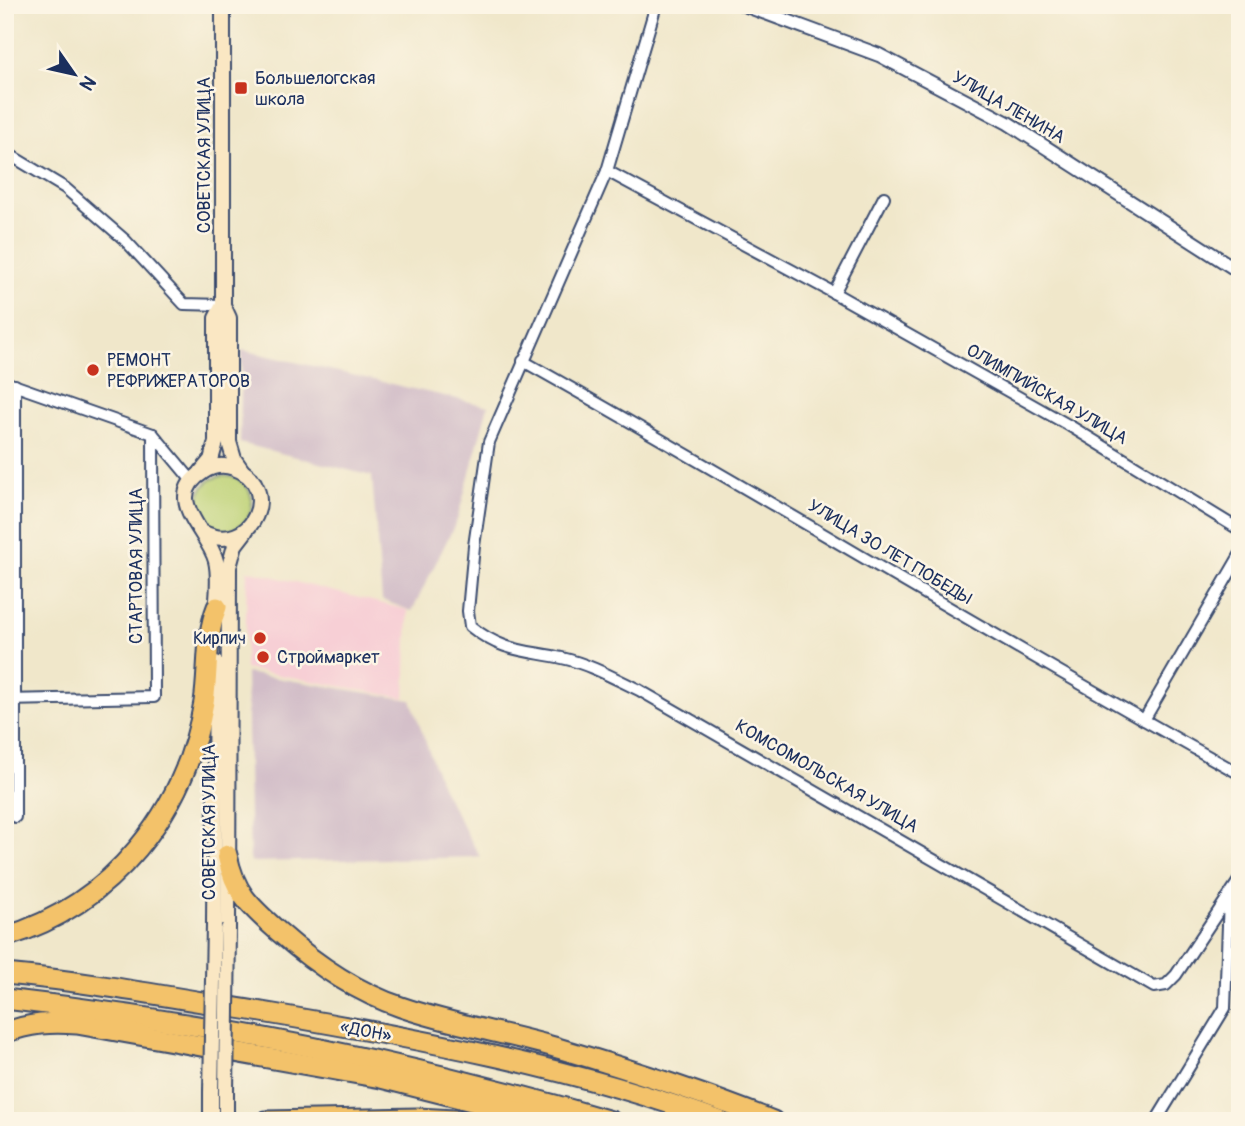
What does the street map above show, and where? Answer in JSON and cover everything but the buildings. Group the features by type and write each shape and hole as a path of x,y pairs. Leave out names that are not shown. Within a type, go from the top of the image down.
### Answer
{"highway":[{"path":"5,937 51,919 82,901 117,872 149,838 169,805 198,730 204,701 211,621 216,607"},
{"path":"227,855 232,878 240,894 256,912 311,957 363,991 420,1013 513,1035 609,1064 773,1121"},
{"name":"«ДОН»","path":"5,974 74,980 379,1033 611,1087 720,1121"},
{"name":"«ДОН»","path":"5,999 87,1009 356,1056 461,1080 611,1121"},
{"path":"5,1033 20,1027 51,1022 77,1024 380,1078 551,1121"},
{"path":"265,1121 418,1118 472,1121"}],"main road":[{"name":"СОВЕТСКАЯ УЛИЦА","path":"223,5 223,305 229,318 229,442 234,459 243,472"},
{"name":"СОВЕТСКАЯ УЛИЦА","path":"195,479 211,460 216,442 216,318 223,305"},
{"path":"220,466 243,472 254,484 259,499 257,515 248,529 226,538 202,533 191,521 187,505 195,479 220,466"},
{"name":"СОВЕТСКАЯ УЛИЦА","path":"221,927 227,855 229,567 235,545 248,529"},
{"name":"СОВЕТСКАЯ УЛИЦА","path":"202,533 216,563 221,927 219,1092 226,1121"},
{"name":"СОВЕТСКАЯ УЛИЦА","path":"211,1121 219,1092"}],"street":[{"path":"523,361 607,171 656,5"},
{"name":"УЛИЦА ЛЕНИНА","path":"744,5 879,55 1008,123 1240,272"},
{"path":"5,152 65,188 125,240 184,303 223,305"},
{"name":"ОЛИМПИЙСКАЯ УЛИЦА","path":"607,171 834,293 1070,426 1240,530"},
{"path":"834,293 884,197"},
{"name":"КОМСОМОЛЬСКАЯ УЛИЦА","path":"523,361 489,442 474,545 468,611 470,626 493,643 520,652 563,658 594,669 651,696 1154,987 1166,985 1176,975 1229,897"},
{"name":"УЛИЦА 30 ЛЕТ ПОБЕДЫ","path":"523,361 721,472 1143,720 1240,774"},
{"path":"15,817 10,700 10,383 153,434 195,479"},
{"name":"СТАРТОВАЯ УЛИЦА","path":"10,700 154,697 153,434"},
{"path":"1143,720 1240,555"},
{"path":"1156,1121 1226,1008 1229,897 1240,879"}],"shaded area":[{"path":"242,350 488,406 457,520 412,611 382,600 372,476 240,443"},
{"path":"247,570 408,610 405,698 245,669"},
{"path":"246,673 411,700 442,788 480,857 250,862"}],"green space":[{"path":"225,476 244,484 252,503 244,522 225,530 206,522 198,503 206,484"}],"place":[{"name":"Большелогская школа","path":"241,88"},
{"name":"РЕМОНТ РЕФРИЖЕРАТОРОВ","path":"93,370"},
{"name":"Кирпич","path":"260,638"},
{"name":"Строймаркет","path":"263,657"}]}
